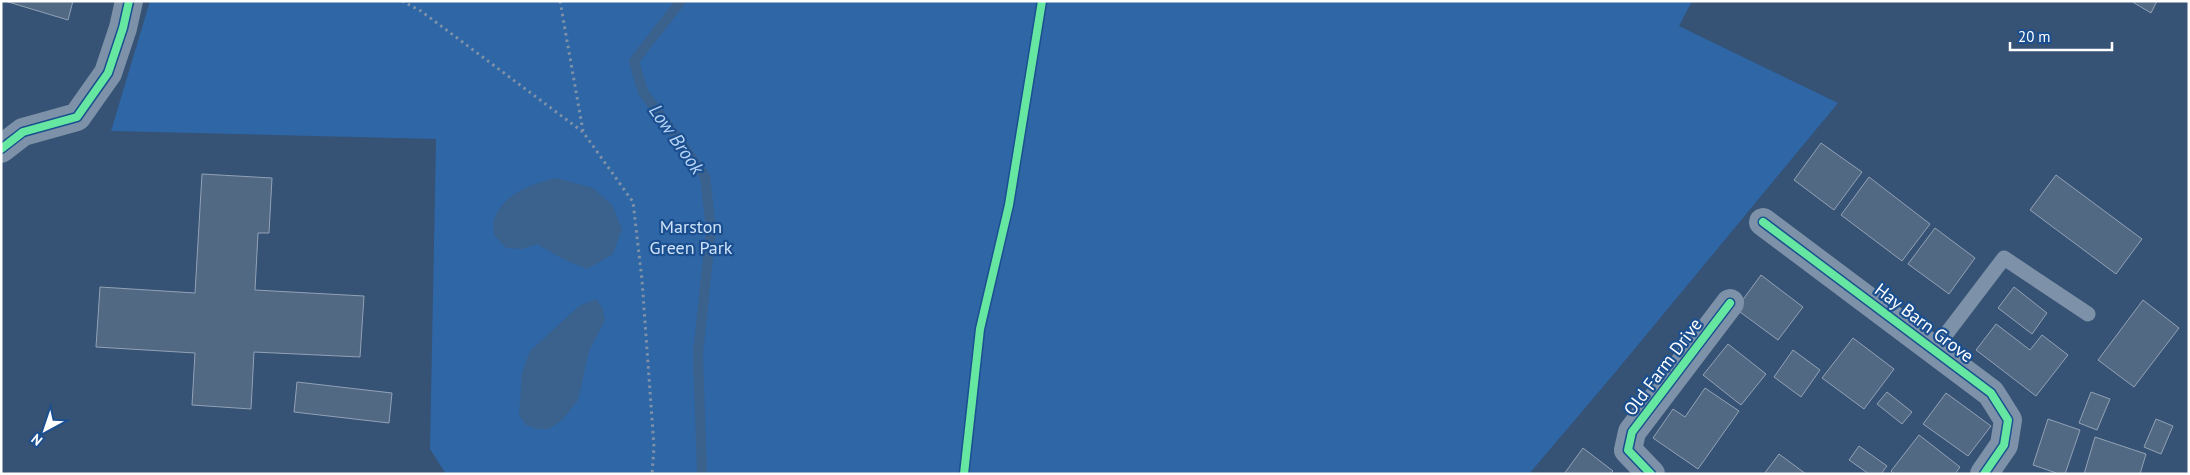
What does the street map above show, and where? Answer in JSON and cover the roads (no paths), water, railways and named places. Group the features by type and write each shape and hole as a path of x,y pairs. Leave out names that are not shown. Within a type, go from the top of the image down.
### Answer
{"street":[{"path":"1,149 23,132 77,117 108,73 123,28 129,1"},
{"name":"Hay Barn Grove","path":"1763,222 1991,392 2008,420 2004,445 1984,474"},
{"name":"Old Farm Drive","path":"1651,474 1628,450 1632,432 1730,303"}],"lane":[{"path":"1934,350 2004,258 2088,314"}],"waterway":[{"name":"Low Brook","path":"681,1 634,61 643,92 705,176 711,229 698,354 702,474"}],"park label":[{"name":"Marston Green Park","path":"691,237"}]}
